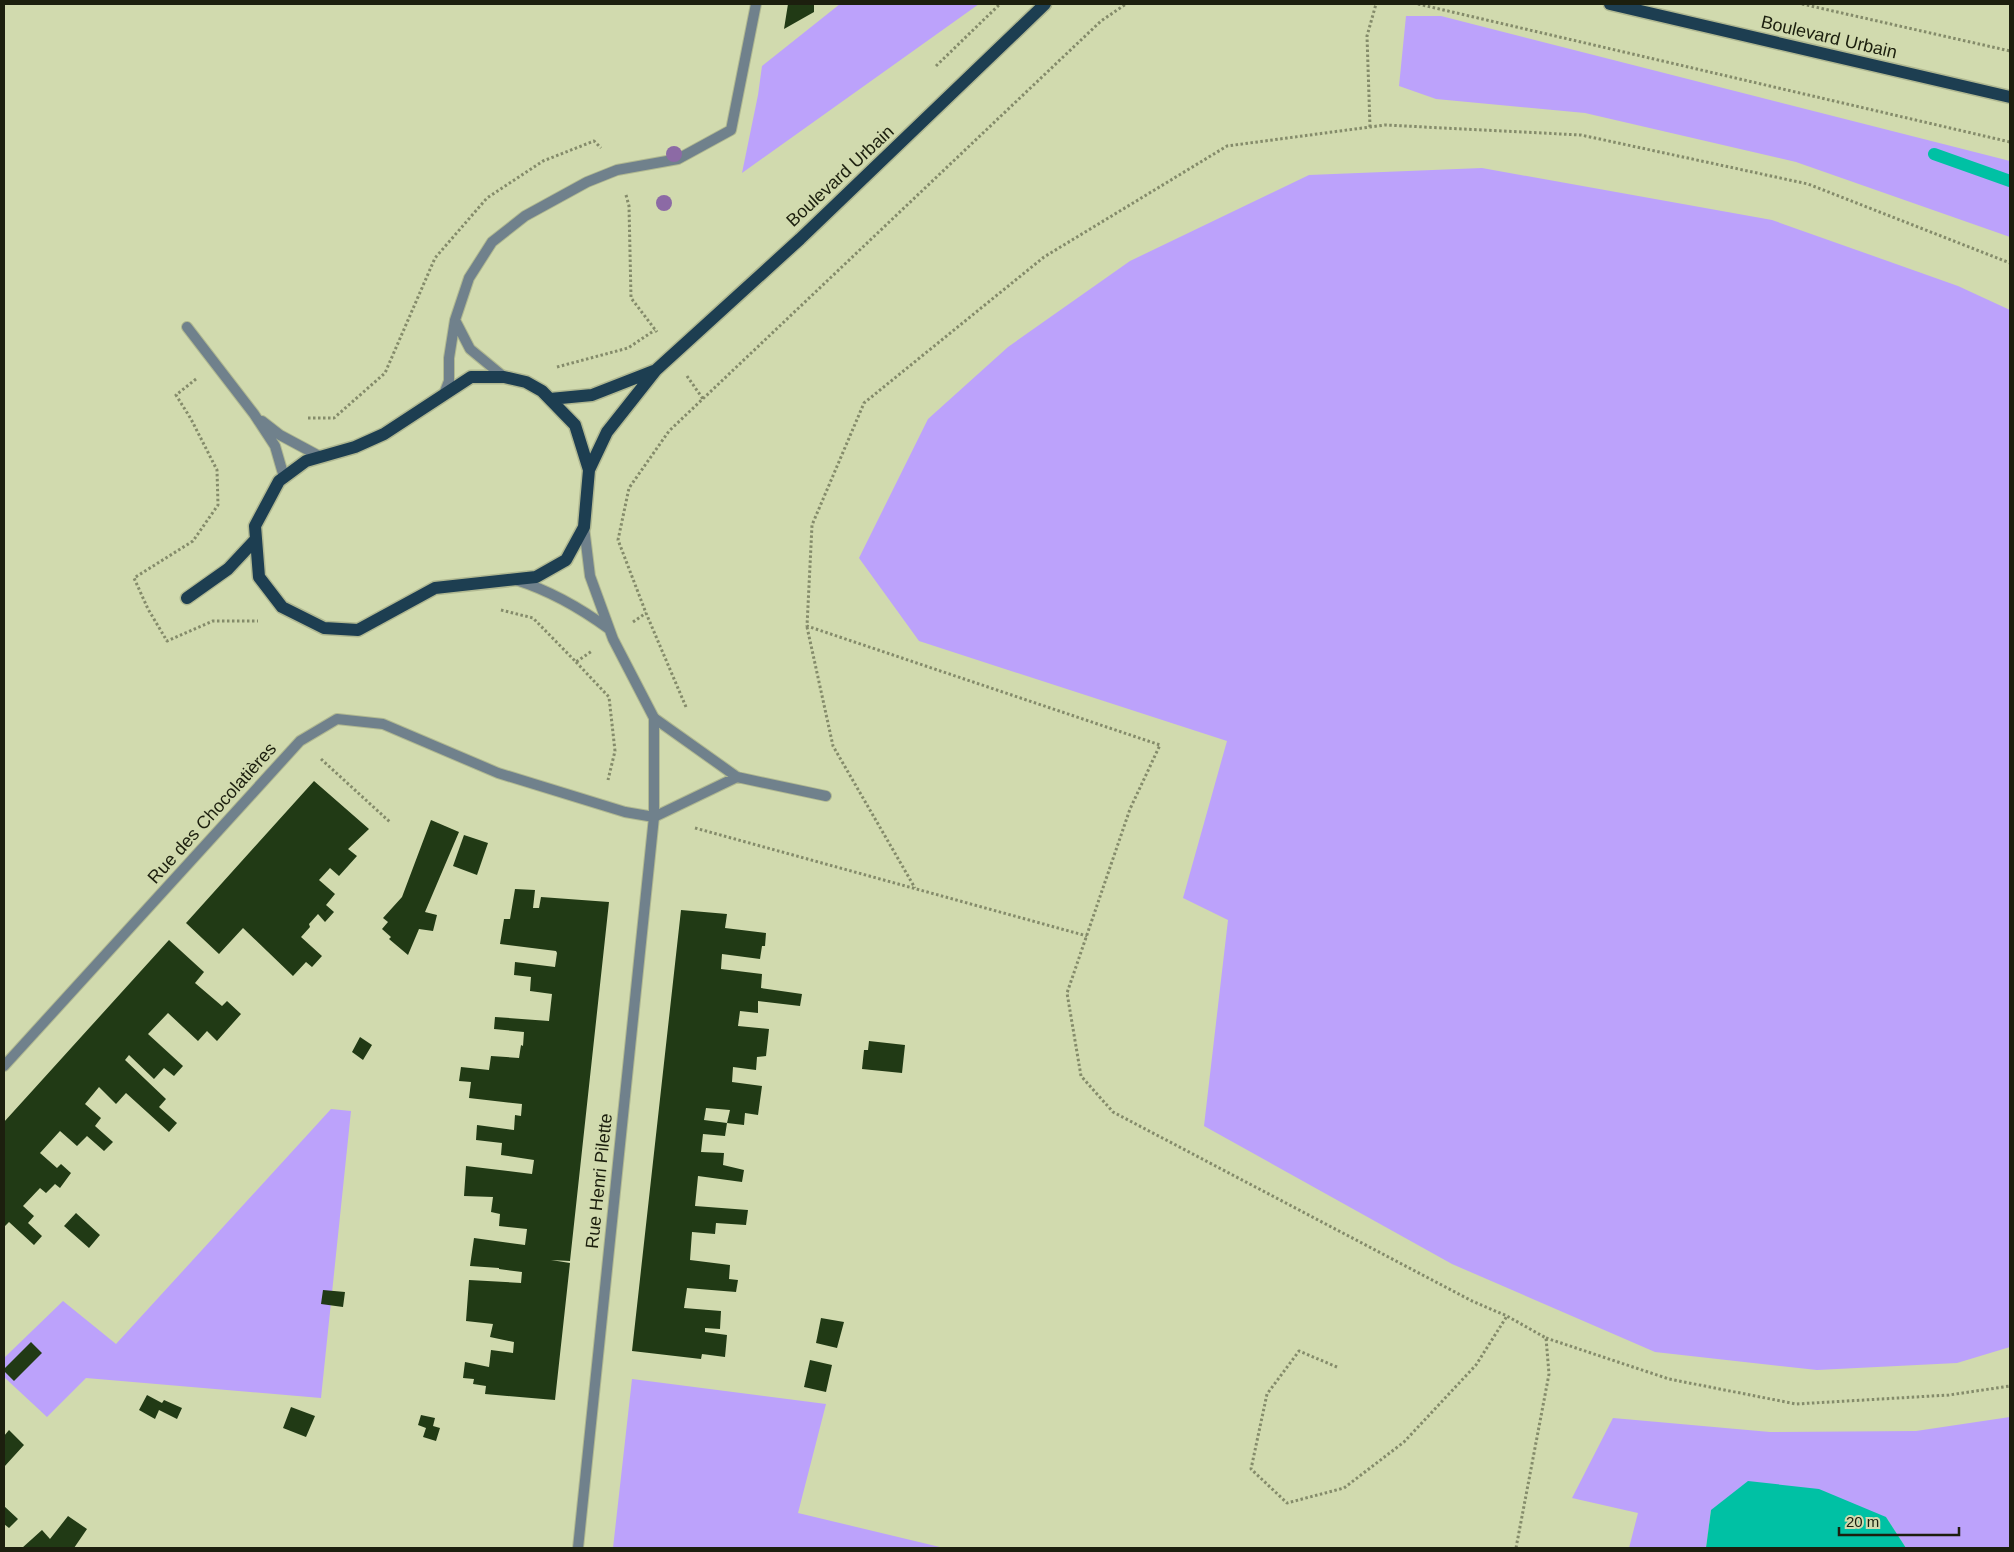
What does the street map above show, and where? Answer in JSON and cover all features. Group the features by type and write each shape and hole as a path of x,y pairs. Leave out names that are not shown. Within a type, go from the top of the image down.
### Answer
{"main road":[{"name":"Boulevard Urbain","path":"589,470 607,432 656,370 800,239 1045,4"},
{"name":"Boulevard Urbain","path":"1610,4 2010,97"},
{"name":"Boulevard Urbain","path":"550,399 592,396 656,370"},
{"path":"471,376 504,377 526,382 542,391 574,425 589,470 584,527 566,560 536,577 435,588 358,630 324,628 282,607 259,577 254,526 279,481 306,462 355,447 384,434 471,376"},
{"path":"187,598 228,569 256,539"}],"street":[{"path":"444,394 449,381 449,358 455,320 469,278 492,242 525,216 588,182 617,170 678,159 731,130 756,4"},
{"path":"455,320 470,349 504,377"},
{"path":"187,327 254,414 275,446 284,477"},
{"path":"254,414 280,435 321,457"},
{"name":"Rue Henri Pilette","path":"578,1548 654,817 654,718 613,639 590,576 584,527"},
{"path":"512,579 543,588 583,610 610,629"},
{"path":"654,718 737,777 826,796"},
{"name":"Rue des Chocolatières","path":"4,1066 300,741 337,719 383,724 498,773 603,805"},
{"path":"603,805 625,812 654,817 737,777"}],"path":[{"path":"936,67 1000,4"},
{"path":"696,748 688,711 646,613 618,540 629,488 669,431 1101,21 1126,4"},
{"path":"1370,127 1367,36 1376,4"},
{"path":"1418,4 2010,142"},
{"path":"1802,4 2010,51"},
{"path":"915,889 833,746 807,626 812,525 864,402 1044,257 1227,146 1385,125 1581,135 1808,184 2010,263"},
{"path":"504,377 565,365 628,348 663,325"},
{"path":"807,626 1160,745 1130,809 1067,994 1082,1076 1113,1112 1546,1338 1669,1379 1796,1404 1949,1395 2010,1386"},
{"path":"576,662 609,697 615,751 603,805"},
{"path":"300,741 390,823"},
{"path":"696,797 686,826 1087,936"},
{"path":"1337,1367 1299,1351 1267,1394 1251,1469 1287,1503 1344,1488 1404,1442 1476,1365 1507,1316"},
{"path":"1516,1548 1549,1374 1546,1338"}],"shaded area":[{"path":"840,4 979,4 742,173 762,66"},
{"path":"1406,16 1441,16 2010,161 2010,237 1796,162 1585,113 1436,99 1399,86"},
{"path":"1482,168 1772,220 1958,286 2010,310 2010,1347 1957,1363 1817,1370 1655,1352 1452,1264 1204,1126 1228,920 1183,898 1227,741 919,641 859,558 928,419 1008,347 1130,261 1309,175"},
{"path":"331,1109 351,1111 321,1398 86,1378 47,1417 4,1377 4,1358 63,1301 116,1344"},
{"path":"632,1379 826,1404 798,1513 944,1548 613,1548"},
{"path":"2010,1417 2010,1548 1906,1548 1886,1517 1711,1510 1706,1548 1629,1548 1638,1513 1572,1498 1613,1418 1770,1432 1916,1431"}],"water":[{"path":"1748,1481 1819,1489 1886,1517 1906,1548 1706,1548 1711,1510"}],"building":[{"path":"788,4 814,4 814,12 784,29"},
{"path":"314,781 369,829 348,849 357,856 339,876 330,868 319,880 335,894 326,905 334,912 325,922 318,914 301,937 322,956 312,967 306,962 293,976 243,928 219,954 186,923"},
{"path":"431,820 459,832 425,912 437,915 433,931 419,929 408,955 389,939 391,937 382,929 388,922 383,918 402,897"},
{"path":"464,835 488,843 477,875 453,866"},
{"path":"515,889 535,890 533,908 539,908 541,897 609,902 570,1261 551,1260 570,1263 555,1400 485,1394 486,1386 473,1384 474,1379 463,1378 465,1362 489,1367 491,1350 513,1353 514,1342 490,1337 493,1324 466,1321 469,1280 521,1283 522,1272 470,1266 474,1238 525,1245 527,1229 499,1226 500,1214 491,1212 493,1197 464,1196 466,1166 532,1174 534,1160 501,1155 502,1143 476,1140 477,1125 514,1130 515,1115 521,1116 522,1104 469,1098 471,1082 459,1081 461,1067 489,1070 491,1056 519,1058 521,1045 523,1046 524,1032 494,1029 495,1017 549,1021 552,994 530,991 531,977 514,975 515,962 555,967 557,953 556,951 500,944 504,919 510,919"},
{"path":"681,910 727,914 725,928 766,933 765,946 762,946 760,959 722,954 721,969 762,974 761,988 802,994 800,1006 758,1001 758,1013 740,1011 738,1026 769,1029 766,1056 757,1057 756,1070 733,1067 732,1082 762,1086 758,1115 745,1113 744,1125 727,1123 725,1136 703,1134 701,1152 724,1153 723,1165 744,1170 742,1182 698,1176 695,1206 748,1210 746,1225 716,1223 715,1234 692,1232 690,1260 730,1265 729,1279 738,1280 736,1292 687,1288 684,1308 721,1311 720,1329 705,1328 705,1332 727,1335 725,1357 702,1354 701,1359 632,1351","holes":["706,1108 730,1110 727,1123 704,1120"]},
{"path":"169,940 204,972 195,983 222,1006 227,1001 241,1014 217,1041 207,1031 198,1041 168,1013 148,1034 183,1066 174,1076 164,1068 154,1079 129,1055 125,1060 166,1099 159,1107 177,1123 169,1132 126,1093 116,1104 99,1087 85,1104 101,1118 95,1126 113,1142 104,1151 87,1136 77,1146 60,1131 40,1153 57,1168 61,1164 71,1173 60,1188 55,1184 46,1193 40,1188 23,1206 34,1216 28,1223 42,1236 34,1245 9,1222 4,1227 4,1122"},
{"path":"360,1037 372,1045 363,1060 352,1052"},
{"path":"869,1041 905,1045 902,1073 862,1069 864,1050 868,1050"},
{"path":"76,1213 100,1235 89,1248 64,1226"},
{"path":"323,1290 345,1292 343,1307 321,1304"},
{"path":"821,1318 844,1322 837,1348 816,1343"},
{"path":"31,1342 42,1353 14,1381 4,1369"},
{"path":"810,1360 832,1365 826,1392 804,1387"},
{"path":"147,1395 162,1403 164,1400 182,1408 177,1419 159,1410 155,1419 139,1410"},
{"path":"291,1407 315,1416 306,1437 283,1428"},
{"path":"421,1415 435,1418 433,1426 440,1428 436,1441 423,1437 426,1428 418,1425"},
{"path":"9,1430 24,1445 4,1467 4,1436"},
{"path":"4,1506 18,1519 9,1528 4,1524"},
{"path":"68,1516 87,1529 74,1548 22,1548 42,1530 50,1539"}],"waterway":[{"path":"1934,154 2010,181"}]}
